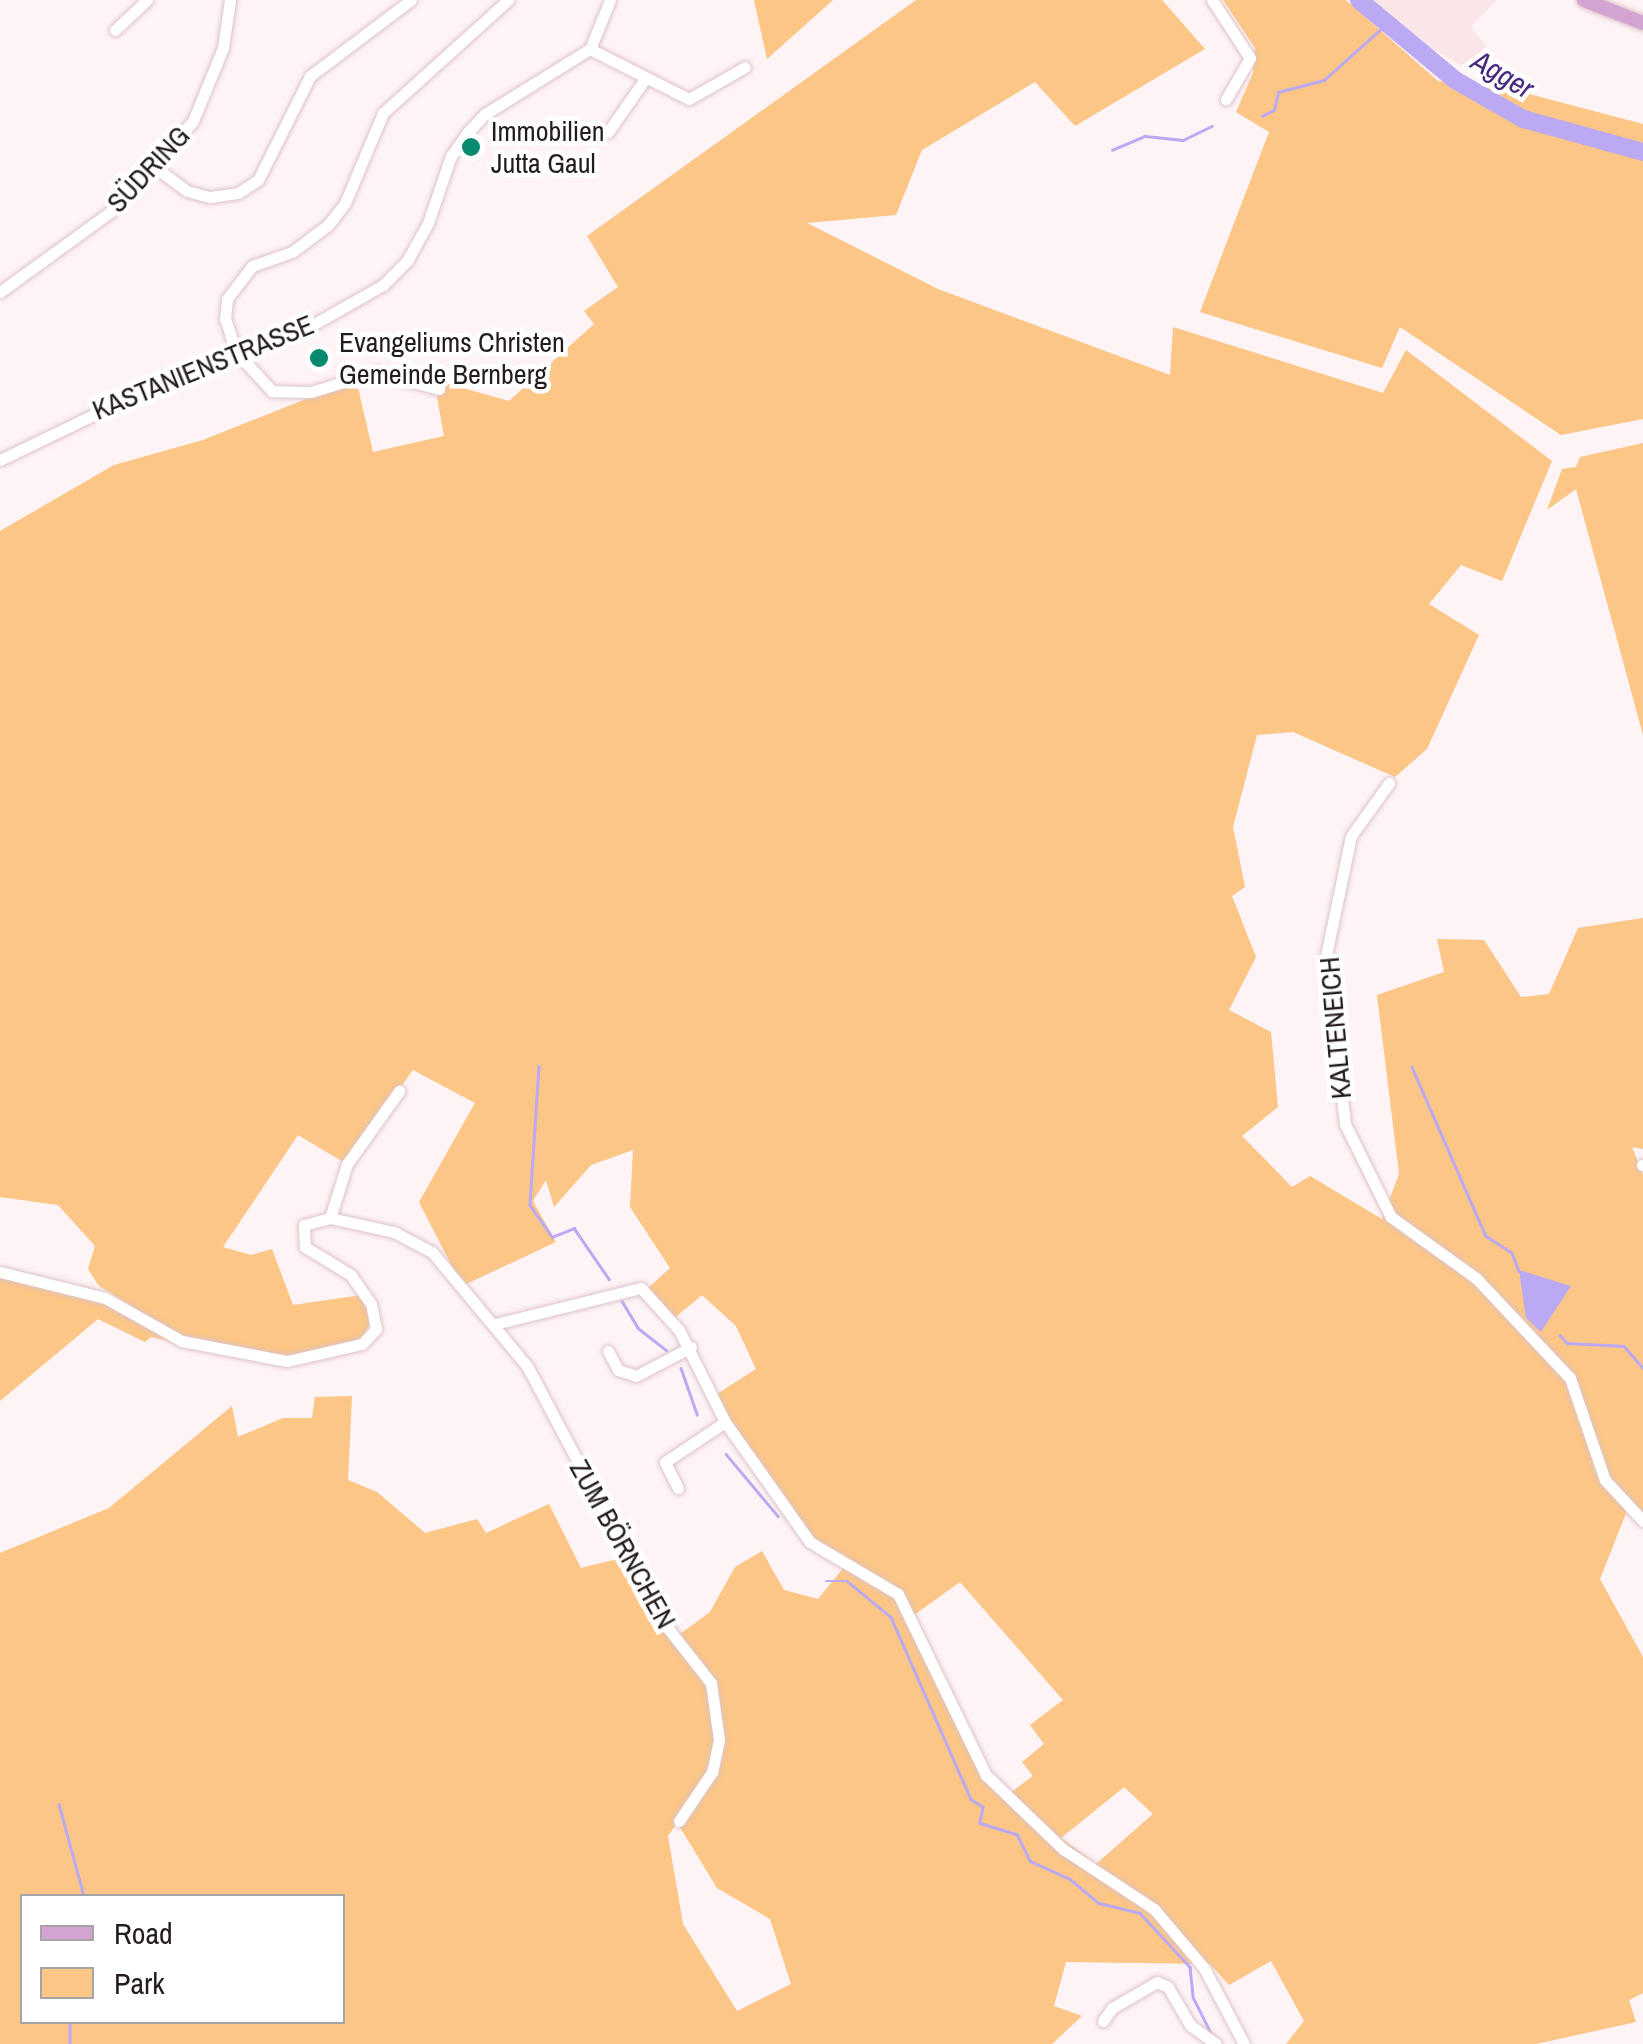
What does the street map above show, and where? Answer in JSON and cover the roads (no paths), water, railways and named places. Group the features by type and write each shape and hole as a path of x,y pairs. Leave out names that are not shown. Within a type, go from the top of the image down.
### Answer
{"main road":[{"path":"1584,0 1643,22"}],"street":[{"path":"114,30 147,0"},
{"name":"SÜDRING","path":"0,292 110,212 155,167 210,89 230,0"},
{"path":"155,167 186,190 210,197 238,193 258,180 310,76 334,52 411,0"},
{"path":"439,389 376,372 290,395 256,380 236,352 225,319 237,281 328,224 345,203 383,113 508,0"},
{"path":"610,0 590,49 644,78 697,98 745,68"},
{"path":"1212,0 1250,58 1226,99"},
{"name":"KASTANIENSTRASSE","path":"0,460 80,418 236,352 309,327 383,285 421,236 452,156 469,131 485,114 590,49"},
{"path":"608,132 644,78"},
{"name":"KALTENEICH","path":"1388,783 1351,836 1326,960 1339,1099 1391,1216 1476,1278 1570,1378 1605,1480 1643,1521"},
{"path":"0,1272 85,1291 182,1341 272,1361 362,1344 376,1329 376,1317 362,1289 300,1240 304,1225 330,1218 348,1164 398,1091"},
{"name":"ZUM BÖRNCHEN","path":"330,1218 416,1241 528,1366 663,1622 711,1683 718,1740 712,1772 679,1821"},
{"path":"494,1324 642,1288 690,1347 725,1422 815,1547 898,1594 986,1775 1063,1849 1154,1908 1204,1968 1244,2044"},
{"path":"608,1352 618,1370 636,1376 690,1347"},
{"path":"678,1488 665,1462 725,1422"},
{"path":"1103,2021 1112,2008 1157,1982 1168,1987 1190,2024 1216,2044"}],"waterway":[{"name":"Agger","path":"1359,0 1455,80 1523,119 1643,152"},
{"path":"1262,116 1274,110 1278,92 1324,80 1382,28 1394,29"},
{"path":"1112,150 1145,136 1183,140 1212,126"},
{"path":"539,1066 530,1205 552,1237 574,1228 609,1279"},
{"path":"1412,1067 1486,1236 1512,1253 1519,1271"},
{"path":"622,1301 638,1328 666,1350"},
{"path":"1560,1335 1567,1343 1624,1346 1643,1368"},
{"path":"681,1368 697,1414"},
{"path":"726,1454 778,1516"},
{"path":"826,1581 847,1581 891,1617 971,1799 983,1807 980,1823 1017,1834 1030,1861 1070,1879 1099,1903 1140,1913 1190,1967 1193,1997 1211,2033"},
{"path":"59,1804 83,1894"},
{"path":"70,2024 70,2044"}],"place":[{"name":"Immobilien Jutta Gaul","path":"471,147"},
{"name":"Evangeliums Christen Gemeinde Bernberg","path":"319,358"}]}
